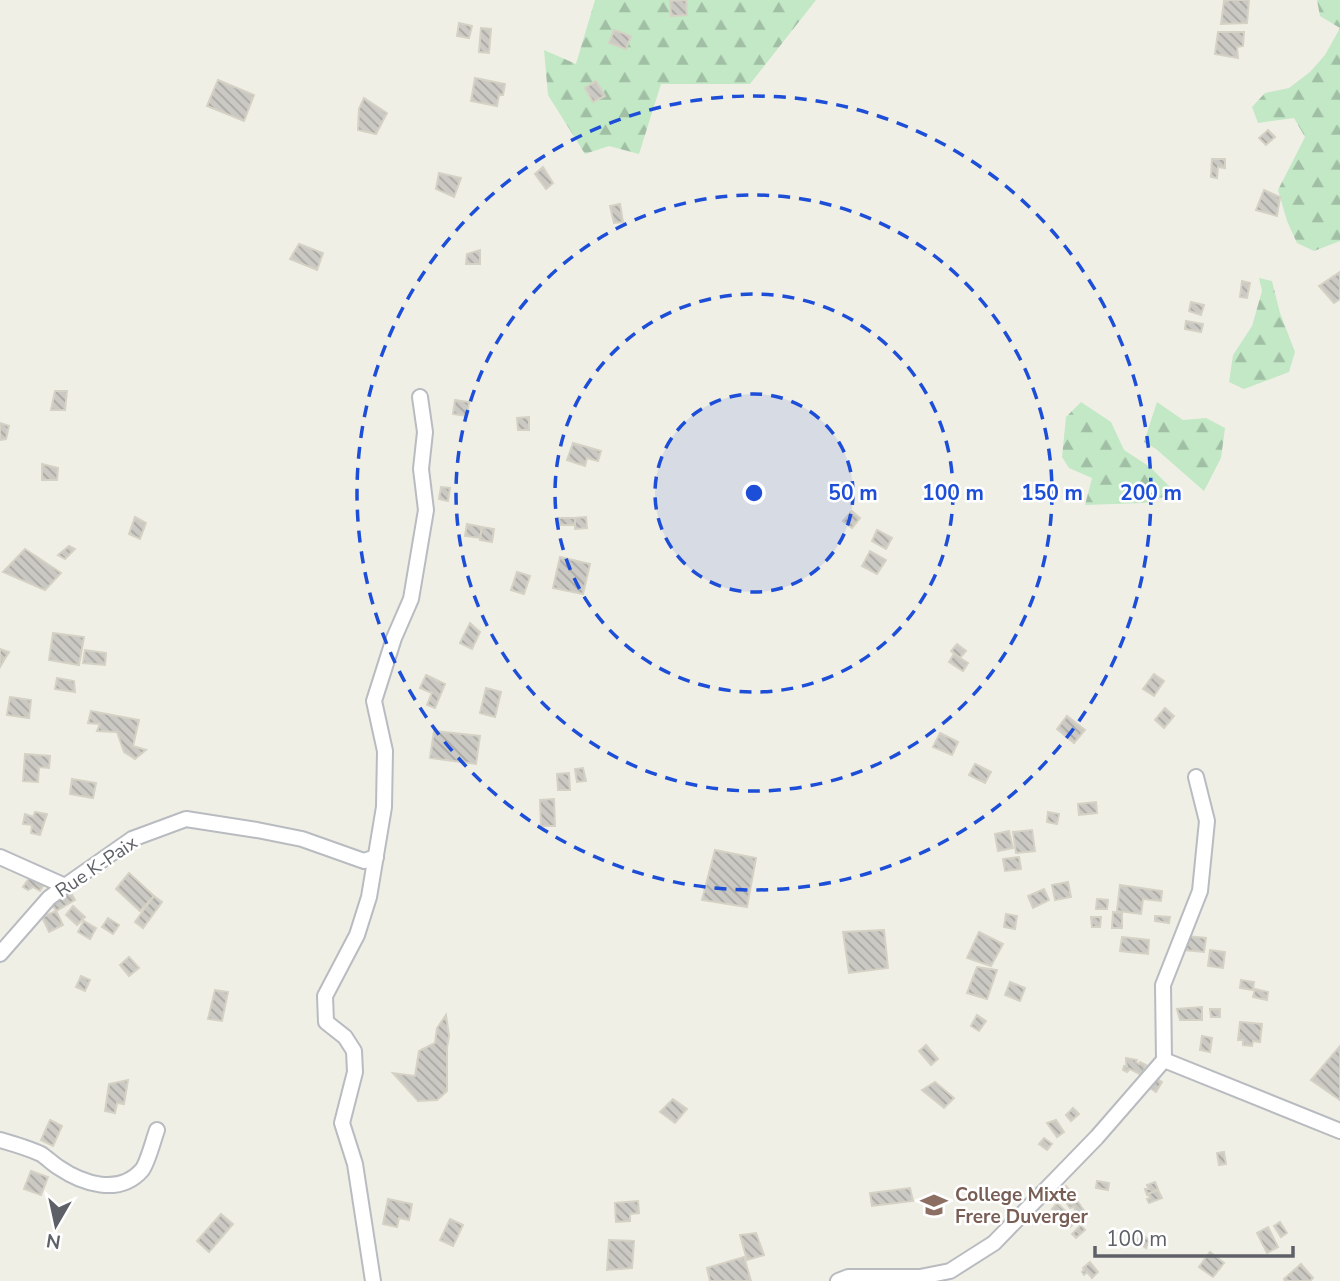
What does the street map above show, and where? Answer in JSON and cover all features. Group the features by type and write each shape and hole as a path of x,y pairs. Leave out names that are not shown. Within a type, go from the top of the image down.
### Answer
{"street":[{"path":"373,1281 355,1164 342,1123 355,1072 354,1051 345,1037 326,1022 325,996 357,935 369,897 384,807 384,751 374,701 394,638 411,599 426,510 421,469 425,432 420,397"},
{"path":"838,1281 848,1277 948,1276 994,1243 1097,1137 1164,1060 1163,985 1200,891 1207,821 1196,777"},
{"name":"Rue K-Paix","path":"0,954 49,898 65,886 132,839 186,819 302,839 364,861 376,857"},
{"path":"0,857 65,886"},
{"path":"1164,1060 1340,1131"},
{"path":"0,1140 42,1155 82,1181 116,1186 144,1168 157,1130"}],"green space":[{"path":"595,0 816,0 750,84 661,84 639,154 609,146 585,154 548,95 544,50 576,64"},
{"path":"1317,0 1340,0 1340,28 1320,16"},
{"path":"1340,28 1340,241 1314,251 1297,243 1278,190 1305,137 1294,118 1258,123 1252,107 1265,93 1289,88 1310,72 1325,55"},
{"path":"1259,278 1272,281 1280,313 1295,352 1289,372 1244,389 1229,382 1233,355 1252,326 1262,291"},
{"path":"1081,402 1111,422 1124,450 1150,467 1176,493 1144,503 1085,505 1092,478 1069,468 1062,457 1066,417"},
{"path":"1157,402 1183,420 1206,418 1225,428 1221,458 1204,491 1156,449 1144,442"}],"building":[{"path":"686,0 687,15 671,16 670,1"},
{"path":"1249,0 1247,23 1221,24 1224,1"},
{"path":"459,23 472,26 469,38 457,36"},
{"path":"481,28 491,29 489,53 479,52"},
{"path":"614,30 631,36 626,49 609,43"},
{"path":"1218,32 1244,32 1243,46 1237,47 1238,58 1215,54"},
{"path":"475,78 505,84 497,106 471,101"},
{"path":"218,80 254,95 244,121 207,106"},
{"path":"596,81 605,96 593,102 585,88"},
{"path":"364,98 387,113 376,134 358,130 359,109"},
{"path":"1268,130 1275,137 1266,145 1259,138"},
{"path":"1212,159 1225,159 1225,168 1218,167 1217,178 1211,177"},
{"path":"543,167 553,183 546,189 535,174"},
{"path":"439,173 461,178 454,197 436,189"},
{"path":"1264,190 1280,197 1277,216 1256,210"},
{"path":"620,204 623,222 614,223 610,206"},
{"path":"299,244 323,253 317,270 290,259"},
{"path":"480,250 480,264 466,264 467,254"},
{"path":"1340,272 1340,299 1334,303 1319,286"},
{"path":"1242,281 1250,283 1247,298 1240,297"},
{"path":"1191,302 1204,305 1201,315 1189,311"},
{"path":"1186,321 1203,324 1201,332 1185,329"},
{"path":"55,391 67,391 65,410 51,410"},
{"path":"455,400 469,402 467,416 453,414"},
{"path":"529,417 529,430 518,430 517,418"},
{"path":"0,423 9,426 6,439 0,440"},
{"path":"573,443 601,451 598,461 587,458 585,466 567,460"},
{"path":"42,464 58,468 57,480 42,480"},
{"path":"441,487 450,488 448,501 439,499"},
{"path":"852,511 860,518 852,528 843,521"},
{"path":"135,517 146,523 140,539 129,534"},
{"path":"586,517 587,528 575,529 575,518"},
{"path":"559,518 575,518 575,525 559,525"},
{"path":"467,524 482,527 480,538 465,536"},
{"path":"482,527 494,529 492,542 480,540"},
{"path":"877,530 892,538 886,549 872,541"},
{"path":"69,546 75,549 65,559 58,555"},
{"path":"25,549 61,573 45,590 3,572"},
{"path":"870,551 886,560 877,574 862,566"},
{"path":"560,557 590,564 583,594 553,588"},
{"path":"517,572 530,576 524,594 511,590"},
{"path":"470,623 480,632 472,649 460,643"},
{"path":"53,633 84,637 79,665 49,660"},
{"path":"957,644 966,651 960,658 951,651"},
{"path":"0,649 9,652 0,667"},
{"path":"85,650 106,653 105,665 83,663"},
{"path":"954,654 968,663 963,671 949,662"},
{"path":"1154,674 1164,681 1154,696 1143,689"},
{"path":"426,675 445,684 435,708 427,705 432,693 420,688"},
{"path":"57,678 74,681 75,692 55,689"},
{"path":"486,688 501,692 495,717 480,713"},
{"path":"10,697 31,700 29,718 7,715"},
{"path":"1165,708 1174,716 1164,728 1155,720"},
{"path":"91,711 139,720 133,746 146,750 135,759 124,752 117,732 97,731 100,724 88,723"},
{"path":"1067,716 1085,730 1074,743 1057,729"},
{"path":"434,731 480,736 476,764 430,758"},
{"path":"940,733 958,742 952,755 933,747"},
{"path":"25,754 50,756 49,768 39,767 38,782 23,781"},
{"path":"975,764 991,772 985,783 969,775"},
{"path":"583,768 586,781 577,782 575,769"},
{"path":"569,773 570,790 558,790 557,774"},
{"path":"72,779 96,783 93,798 70,794"},
{"path":"554,799 555,826 541,826 540,800"},
{"path":"1096,802 1097,813 1079,815 1078,804"},
{"path":"35,812 47,814 40,835 31,833 32,825 23,824 25,814 33,817"},
{"path":"1048,812 1059,814 1057,824 1047,822"},
{"path":"1032,830 1035,851 1016,853 1013,832"},
{"path":"1009,831 1013,848 998,851 995,834"},
{"path":"715,850 756,858 747,907 702,900"},
{"path":"1019,857 1021,869 1005,871 1003,859"},
{"path":"129,873 154,896 140,911 116,889"},
{"path":"32,874 45,883 40,891 33,887 28,890 23,887"},
{"path":"1068,882 1071,897 1055,900 1052,885"},
{"path":"1120,885 1162,891 1161,901 1143,899 1141,914 1117,911"},
{"path":"1044,889 1049,900 1033,908 1028,896"},
{"path":"70,891 75,900 56,911 51,902"},
{"path":"154,896 162,902 143,928 135,922"},
{"path":"1097,899 1108,900 1107,909 1096,909"},
{"path":"73,906 85,917 77,925 66,915"},
{"path":"56,911 63,925 49,932 42,917"},
{"path":"1113,912 1122,913 1122,928 1112,928"},
{"path":"1006,914 1017,916 1015,929 1004,927"},
{"path":"1155,916 1170,917 1169,923 1155,921"},
{"path":"1091,917 1101,917 1100,927 1092,927"},
{"path":"108,918 119,925 113,934 102,927"},
{"path":"84,921 96,928 90,939 78,932"},
{"path":"884,930 888,968 849,973 843,932"},
{"path":"979,932 1003,944 991,966 967,958"},
{"path":"1186,936 1206,938 1204,952 1184,950"},
{"path":"1122,937 1149,940 1148,954 1120,951"},
{"path":"1210,950 1225,952 1223,968 1208,966"},
{"path":"129,957 139,968 129,976 120,965"},
{"path":"977,967 997,970 987,999 967,993"},
{"path":"81,976 90,980 85,991 76,987"},
{"path":"1241,980 1254,982 1253,990 1240,988"},
{"path":"1010,982 1025,988 1020,1001 1005,995"},
{"path":"1255,989 1268,992 1267,1000 1253,997"},
{"path":"215,990 228,992 222,1021 208,1019"},
{"path":"1202,1007 1202,1020 1180,1020 1177,1009"},
{"path":"1210,1009 1220,1009 1220,1017 1211,1017"},
{"path":"446,1015 449,1036 447,1091 437,1100 418,1101 393,1073 415,1076 419,1051 435,1043 437,1028"},
{"path":"977,1015 986,1021 979,1031 971,1026"},
{"path":"1240,1022 1262,1024 1260,1042 1253,1041 1252,1046 1243,1045 1243,1040 1238,1040"},
{"path":"1202,1036 1212,1038 1210,1052 1200,1050"},
{"path":"926,1045 938,1059 931,1065 919,1051"},
{"path":"1340,1046 1340,1100 1311,1080"},
{"path":"1126,1058 1146,1065 1142,1075 1130,1069 1127,1072 1123,1070 1124,1066 1127,1066"},
{"path":"1156,1078 1162,1082 1156,1092 1150,1088"},
{"path":"128,1080 124,1104 117,1103 115,1113 105,1111 109,1084"},
{"path":"935,1082 954,1098 944,1108 922,1090"},
{"path":"673,1099 687,1109 675,1123 660,1112"},
{"path":"1073,1108 1079,1114 1071,1121 1066,1115"},
{"path":"50,1120 62,1126 53,1146 41,1140"},
{"path":"1056,1120 1064,1132 1057,1137 1047,1123"},
{"path":"1044,1138 1052,1144 1047,1150 1039,1144"},
{"path":"1224,1152 1226,1164 1219,1165 1217,1153"},
{"path":"31,1171 48,1177 41,1195 24,1189"},
{"path":"1097,1181 1109,1183 1108,1190 1096,1188"},
{"path":"1155,1182 1158,1189 1147,1195 1147,1185"},
{"path":"1066,1186 1075,1197 1071,1196 1066,1200 1059,1192"},
{"path":"910,1188 913,1201 872,1206 870,1193"},
{"path":"1158,1190 1162,1198 1149,1203 1148,1194"},
{"path":"388,1199 412,1204 409,1220 399,1218 397,1227 383,1224"},
{"path":"638,1201 639,1213 630,1214 630,1221 616,1222 615,1203"},
{"path":"1078,1202 1087,1215 1079,1220 1074,1216 1079,1214 1074,1211 1074,1207 1070,1208 1067,1204"},
{"path":"1057,1203 1076,1221 1070,1227 1052,1209"},
{"path":"221,1214 233,1224 209,1252 197,1241"},
{"path":"450,1219 463,1225 453,1246 440,1240"},
{"path":"1280,1222 1287,1233 1281,1237 1274,1226"},
{"path":"1081,1225 1085,1230 1076,1238 1072,1234"},
{"path":"1268,1227 1278,1247 1267,1253 1257,1233"},
{"path":"756,1233 764,1255 747,1260 740,1235"},
{"path":"1143,1235 1149,1240 1146,1248 1136,1240"},
{"path":"609,1240 634,1241 632,1268 607,1270"},
{"path":"1210,1252 1224,1263 1213,1277 1199,1267"},
{"path":"744,1257 751,1281 710,1281 707,1268"},
{"path":"1090,1262 1098,1272 1092,1278 1087,1272 1084,1275 1082,1272"},
{"path":"1301,1264 1313,1278 1310,1281 1285,1281 1284,1279"}],"place":[{"name":"College Mixte Frere Duverger","path":"934,1205"}]}
